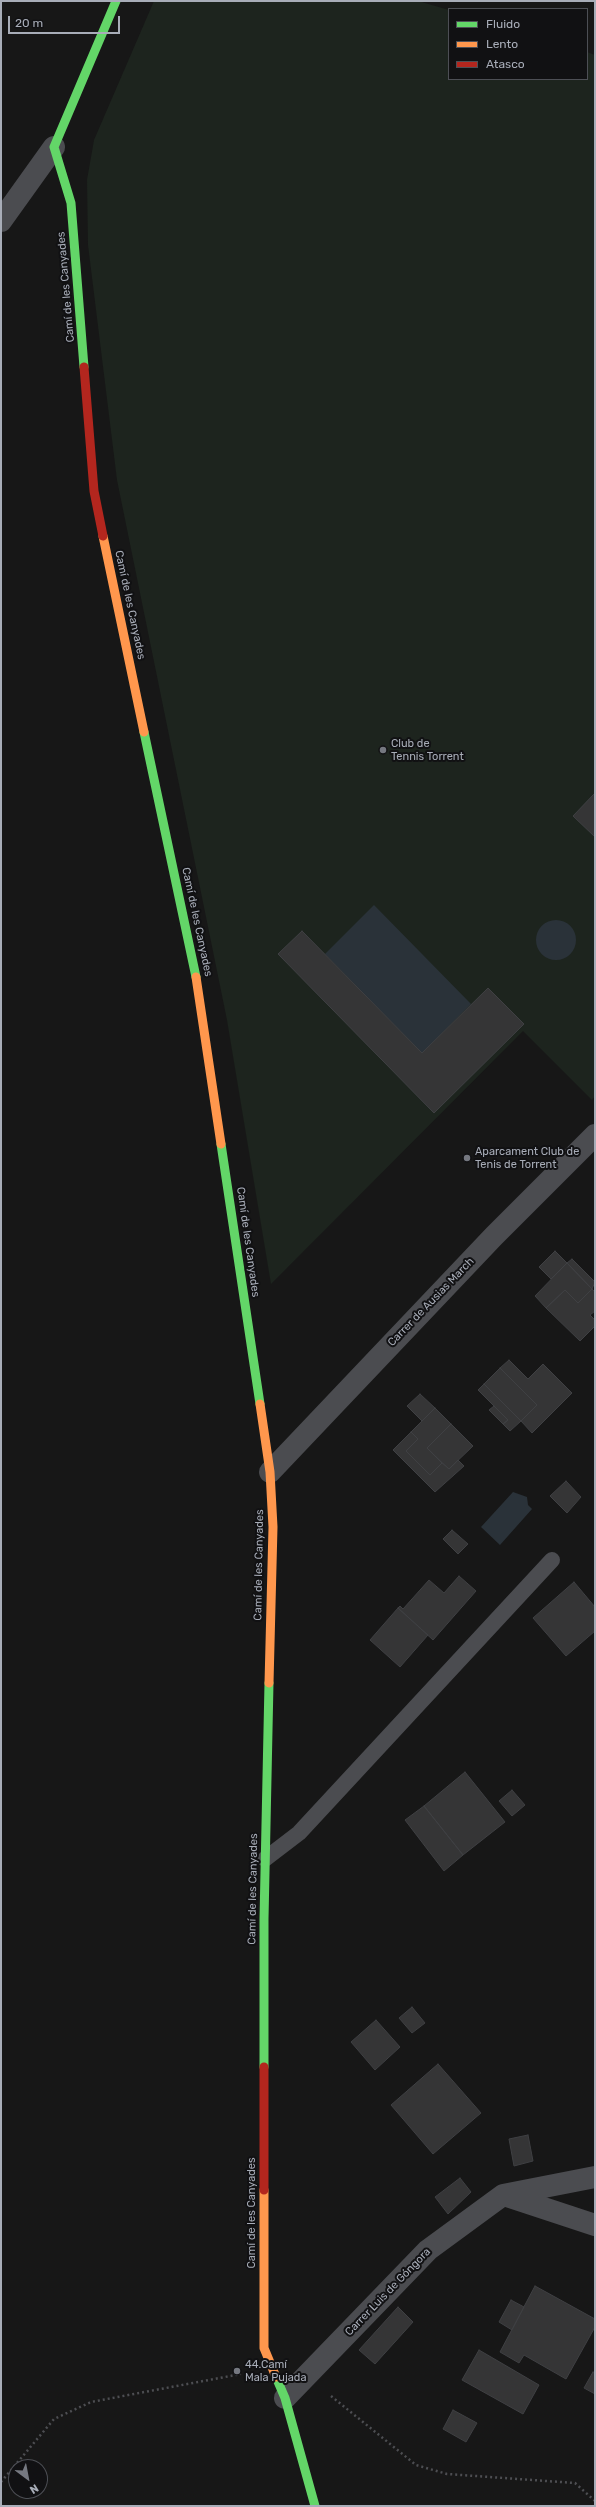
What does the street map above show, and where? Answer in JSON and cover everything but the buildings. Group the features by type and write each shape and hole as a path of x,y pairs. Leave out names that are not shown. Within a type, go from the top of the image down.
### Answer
{"street":[{"path":"1,221 54,148 116,1"},
{"name":"Camí de les Canyades","path":"54,148 71,204 94,491 198,989 270,1472 272,1534 265,1859 264,2348 285,2398 315,2506"},
{"name":"Carrer de Ausias March","path":"270,1472 494,1236 595,1135"},
{"name":"Carrer Luis de Góngora","path":"285,2398 428,2250 503,2195 595,2177"},
{"path":"503,2195 595,2225"}],"lane":[{"path":"265,1859 299,1833 552,1560"}],"path":[{"path":"1,2482 54,2419 92,2402 273,2368"},
{"path":"306,2376 416,2465 447,2474 575,2483 595,2501"}],"shaded area":[{"name":"Club de Tennis Torrent","path":"154,1 418,1 448,10 448,80 588,80 588,52 595,55 595,1096 592,1100 523,1031 271,1284 227,1020 117,480 88,245 87,180 94,140"},
{"path":"374,905 471,1004 422,1053 325,954"},
{"path":"556,920 564,922 570,926 574,932 576,940 574,948 570,954 564,958 556,960 548,958 542,954 538,948 536,940 538,932 542,926 548,922"},
{"path":"513,1492 527,1497 528,1505 532,1509 500,1545 481,1527"}],"traffic: fast":[{"path":"84,367 71,203 54,147 116,1"},
{"path":"144,732 196,977"},
{"path":"221,1144 260,1404"},
{"path":"264,2067 264,1919 269,1683"},
{"path":"276,2377 285,2398 315,2506"}],"traffic: slow":[{"path":"103,536 144,732"},
{"path":"196,977 221,1144"},
{"path":"260,1404 270,1472 273,1527 269,1683"},
{"path":"264,2190 264,2348 276,2377"}],"traffic: jam":[{"path":"84,367 94,491 103,536"},
{"path":"264,2067 264,2190"}],"place":[{"name":"Club de Tennis Torrent","path":"383,750"},
{"name":"Aparcament Club de Tenis de Torrent","path":"467,1158"},
{"name":"44.Camí Mala Pujada","path":"237,2371"}]}
